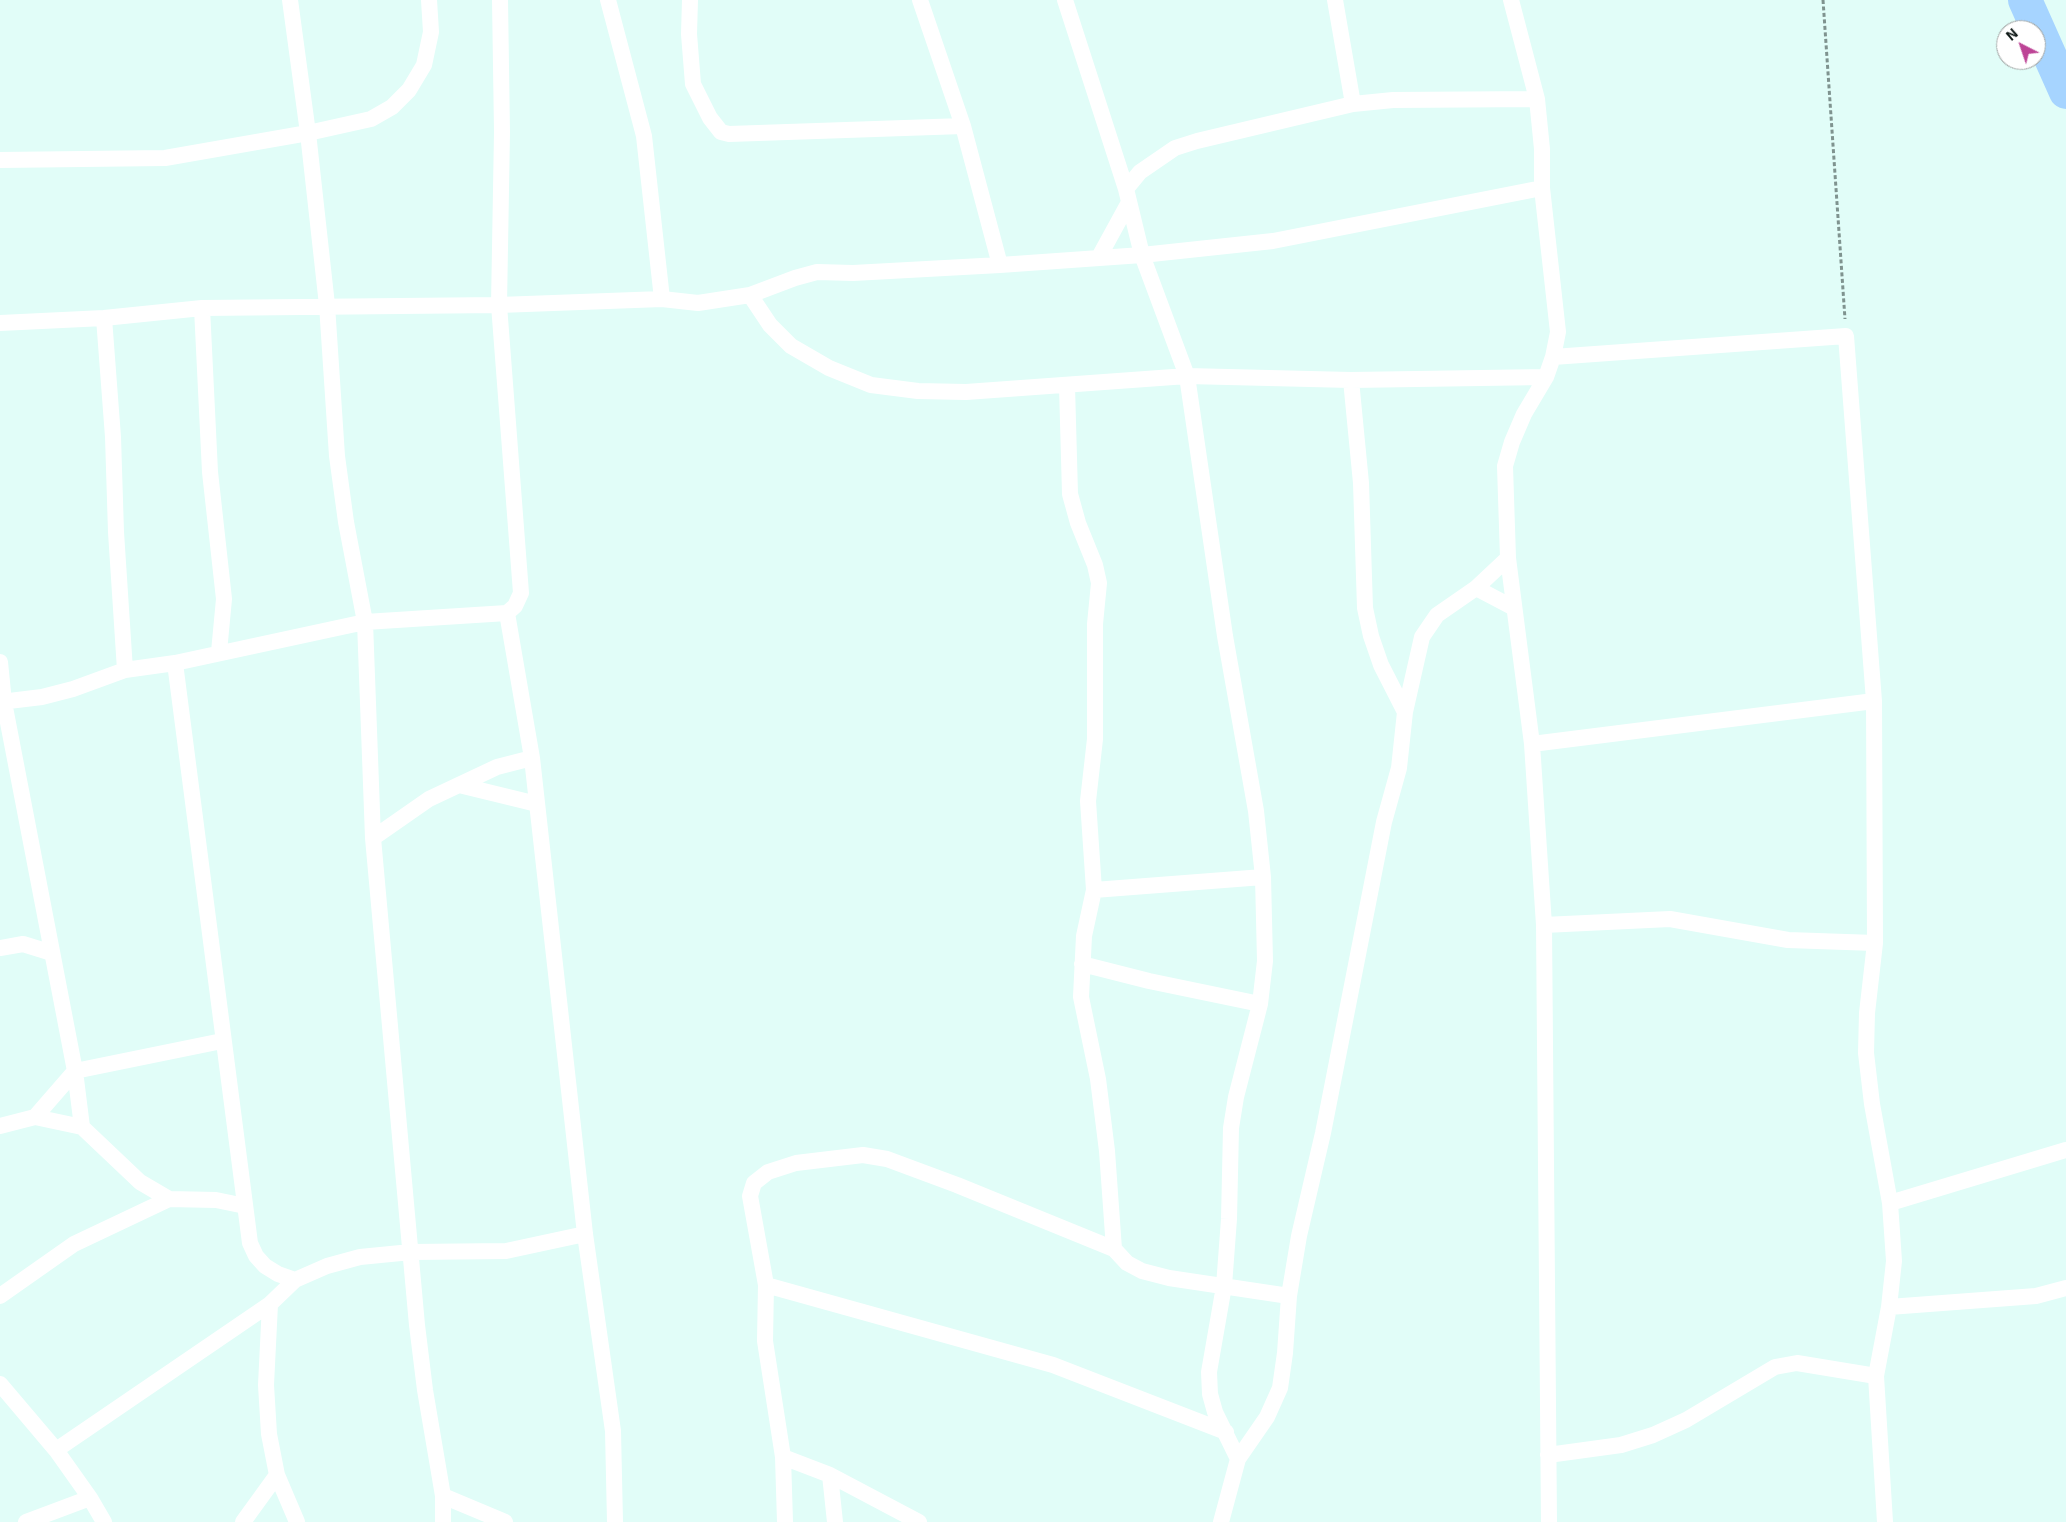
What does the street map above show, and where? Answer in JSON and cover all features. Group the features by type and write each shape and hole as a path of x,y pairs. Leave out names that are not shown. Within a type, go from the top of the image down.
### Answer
{"street":[{"path":"290,0 308,133 327,306 337,456 346,522 365,622 373,838 410,1252 425,1390 443,1496 443,1522"},
{"path":"0,160 165,158 308,133 371,119 392,106 409,90 424,65 431,32 430,0"},
{"path":"2,702 42,697 73,689 125,670 175,663 365,622 507,613 516,606 521,593 499,305 502,132 500,0"},
{"path":"608,0 644,136 662,300"},
{"path":"690,0 689,34 693,84 705,111 721,132 729,134 963,126"},
{"path":"920,0 963,126 1000,265"},
{"path":"1065,0 1127,196 1142,255 1187,376 1225,636 1256,812 1262,877 1265,960 1260,1004 1236,1097 1231,1128 1229,1219 1224,1286 1209,1372 1210,1394 1215,1412 1238,1459"},
{"path":"1335,0 1353,104"},
{"path":"1511,0 1537,99 1542,149 1542,188 1558,332 1553,357 1546,377 1524,414 1512,442 1505,466 1508,558 1532,744 1544,925 1549,1522"},
{"path":"1099,257 1140,172 1174,148 1197,140 1353,104 1393,100 1537,99"},
{"path":"0,323 104,318 202,308 499,305 662,300 698,303 750,295 817,272 853,273 1000,265 1142,255 1273,241 1542,188"},
{"path":"750,295 770,325 792,346 829,368 871,385 918,390 966,392 1187,376 1351,380 1546,377"},
{"path":"202,308 210,472 224,599 219,652"},
{"path":"104,318 113,437 116,532 125,670"},
{"path":"1553,357 1846,336 1874,701 1875,943 1867,1013 1866,1053 1872,1104 1890,1203 1894,1261 1876,1376 1885,1522"},
{"path":"1351,380 1361,483 1365,608 1371,636 1381,665 1405,712"},
{"path":"1067,386 1070,494 1099,583 1095,624 1095,739 1088,801 1094,890 1084,936 1081,997 1098,1078 1107,1151 1114,1249"},
{"path":"1221,1522 1238,1459 1267,1417 1280,1388 1285,1353 1289,1296 1384,822 1399,768 1405,712 1422,637 1437,615 1476,588 1508,558"},
{"path":"1476,588 1514,608"},
{"path":"507,613 532,758 585,1234 613,1431 615,1522"},
{"path":"0,662 2,702 75,1071 82,1127"},
{"path":"175,663 222,1041 250,1243 256,1256 278,1274 295,1280"},
{"path":"1532,744 1874,701"},
{"path":"373,838 429,799 497,767 532,758"},
{"path":"459,785 537,804"},
{"path":"1094,890 1262,877"},
{"path":"1544,925 1670,919 1788,940 1875,943"},
{"path":"0,948 23,944 52,953"},
{"path":"1082,964 1149,981 1260,1004"},
{"path":"34,1117 75,1071 222,1041"},
{"path":"0,1126 34,1117 82,1127 140,1182 169,1199"},
{"path":"1890,1203 2066,1150"},
{"path":"785,1522 783,1457 765,1341 766,1285 750,1196 754,1183 768,1172 796,1163 863,1155 888,1159 958,1185 1114,1249 1127,1262 1142,1271 1169,1278 1289,1296"},
{"path":"0,1296 74,1244 169,1199 216,1200 246,1206"},
{"path":"56,1450 270,1304 295,1280 327,1266 360,1257 410,1252 506,1251 585,1234"},
{"path":"766,1285 1053,1364 1226,1432"},
{"path":"1888,1307 2036,1296 2066,1288"},
{"path":"270,1304 266,1385 269,1434 277,1476 297,1522"},
{"path":"1548,1455 1621,1445 1653,1435 1686,1420 1775,1367 1797,1363 1876,1376"},
{"path":"0,1384 56,1450 90,1498 104,1522"},
{"path":"783,1457 830,1475 919,1522"},
{"path":"830,1475 835,1522"},
{"path":"243,1522 277,1476"},
{"path":"443,1496 505,1522"},
{"path":"26,1522 90,1498"}],"path":[{"path":"1824,0 1846,336"}],"waterway":[{"path":"2025,0 2066,92"}]}
